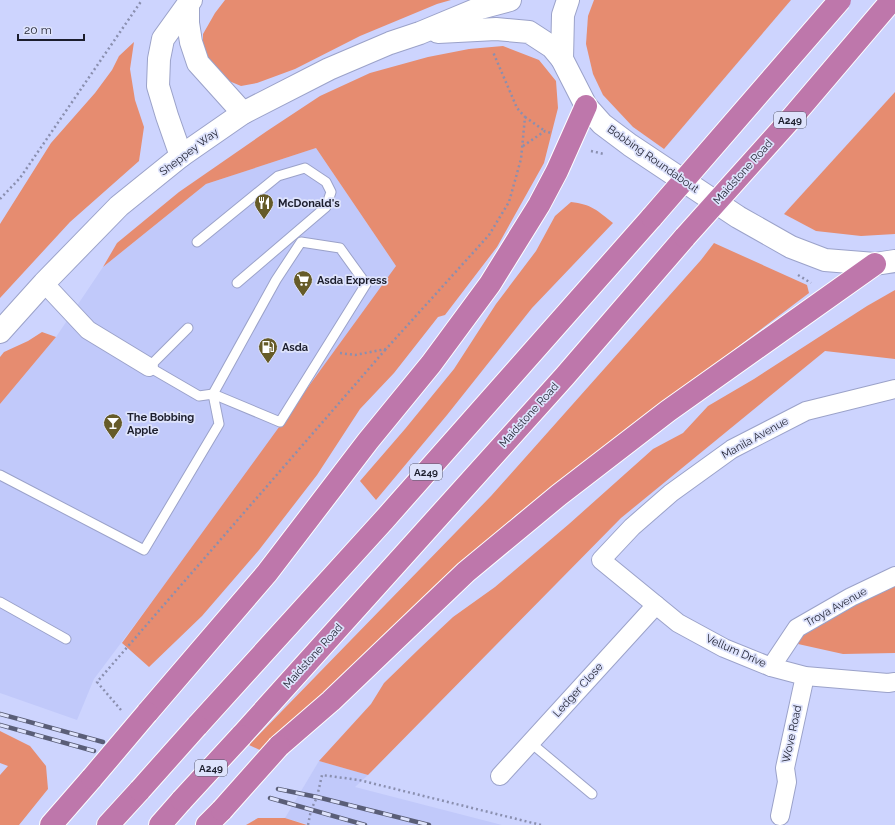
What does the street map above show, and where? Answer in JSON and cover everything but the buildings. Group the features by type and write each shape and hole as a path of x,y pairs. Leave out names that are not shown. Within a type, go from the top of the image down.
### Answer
{"highway":[{"name":"A249","path":"108,825 384,520 652,217 840,0"},
{"name":"Maidstone Road","path":"160,825 559,382 892,0"},
{"path":"51,825 267,573 368,441 431,364 490,284 539,205 557,171 586,106"},
{"path":"214,818 279,746 331,701 466,572 559,495 668,411 885,262"}],"street":[{"name":"Sheppey Way","path":"0,332 44,283 119,206 181,156 243,113 329,69 390,43 420,33 480,8 510,0"},
{"name":"Bobbing Roundabout","path":"568,0 563,15 562,59 586,106 602,124 630,145 738,217 791,247 825,260 885,262"},
{"path":"190,3 188,23 191,42 198,63 243,113"},
{"path":"181,156 158,86 158,66 164,39 190,3"},
{"name":"Sheppey Way","path":"420,33 496,29 528,32 552,47 562,59"},
{"path":"44,283 88,330 149,367"},
{"name":"Manila Avenue","path":"601,560 632,527 671,493 732,449 806,411 895,389"},
{"name":"Vellum Drive","path":"601,560 678,623 724,648 771,667 805,676 888,683 895,682"},
{"name":"Troya Avenue","path":"771,667 797,628 851,597 895,576"},
{"name":"Ledger Close","path":"500,776 656,605"},
{"name":"Wove Road","path":"780,816 787,782 785,768 805,676"}],"lane":[{"path":"197,242 278,176 305,168 326,182 331,192 326,207 237,283"},
{"path":"0,475 144,550 219,424 213,394 276,280 301,242 340,248 366,284 280,422 213,394 199,396 149,367 188,328"},
{"path":"0,602 66,639"},
{"path":"531,743 592,794"}],"path":[{"path":"0,199 20,178 142,0"},
{"path":"492,50 517,108 525,117 545,130 570,141"},
{"path":"124,714 97,682 386,349 489,235 509,202 521,159 525,117"},
{"path":"522,146 545,130"},
{"path":"340,352 355,355 386,349"},
{"path":"308,825 311,810 318,797 322,775 359,780 541,825"}],"shaded area":[{"path":"225,0 451,0 437,4 360,36 295,69 257,83 241,86 229,81 215,68 203,52 203,34 215,13"},
{"path":"594,0 791,0 664,149 633,127 603,95 593,74 586,44 588,16"},
{"path":"134,42 130,69 135,100 144,127 139,161 70,222 0,298 0,224 51,143 95,93 112,70 119,56"},
{"path":"503,46 539,60 556,81 558,108 544,163 497,247 445,315 438,317 394,373 360,409 317,475 259,550 202,616 149,667 122,643 396,266 316,148 206,184 103,267 117,243 179,192 320,96 370,73 428,57 469,49"},
{"path":"895,92 895,234 861,236 816,231 784,214"},
{"path":"316,148 396,266 359,325 94,679 77,720 0,693 0,404 56,337 103,267 206,184"},
{"path":"571,202 589,206 613,223 532,308 447,415 376,500 360,481 454,369 496,304 536,251 555,216"},
{"path":"714,243 807,285 809,293 516,515 262,751 249,745 491,496 701,260"},
{"path":"895,290 895,359 825,351 621,518 368,775 319,761 371,704 384,683 453,617 495,587 569,524 653,449 683,433 708,406 754,379 867,306"},
{"path":"42,332 56,337 0,404 0,357 4,352 28,341"},
{"path":"895,581 895,653 843,654 798,644 804,629"},
{"path":"0,731 30,746 46,766 48,789 19,825 0,825 0,775 8,766 0,763"},
{"path":"319,761 368,775 355,787 502,825 310,825 285,818"},
{"path":"258,818 285,818 307,825 246,825"}],"railway":[{"path":"0,714 103,742"},
{"path":"0,725 94,751"},
{"path":"278,789 317,797 429,825"},
{"path":"270,798 365,825"}],"place":[{"name":"McDonald's","path":"264,220"},
{"name":"Asda Express","path":"303,297"},
{"name":"Asda","path":"268,364"},
{"name":"The Bobbing Apple","path":"113,440"}]}
